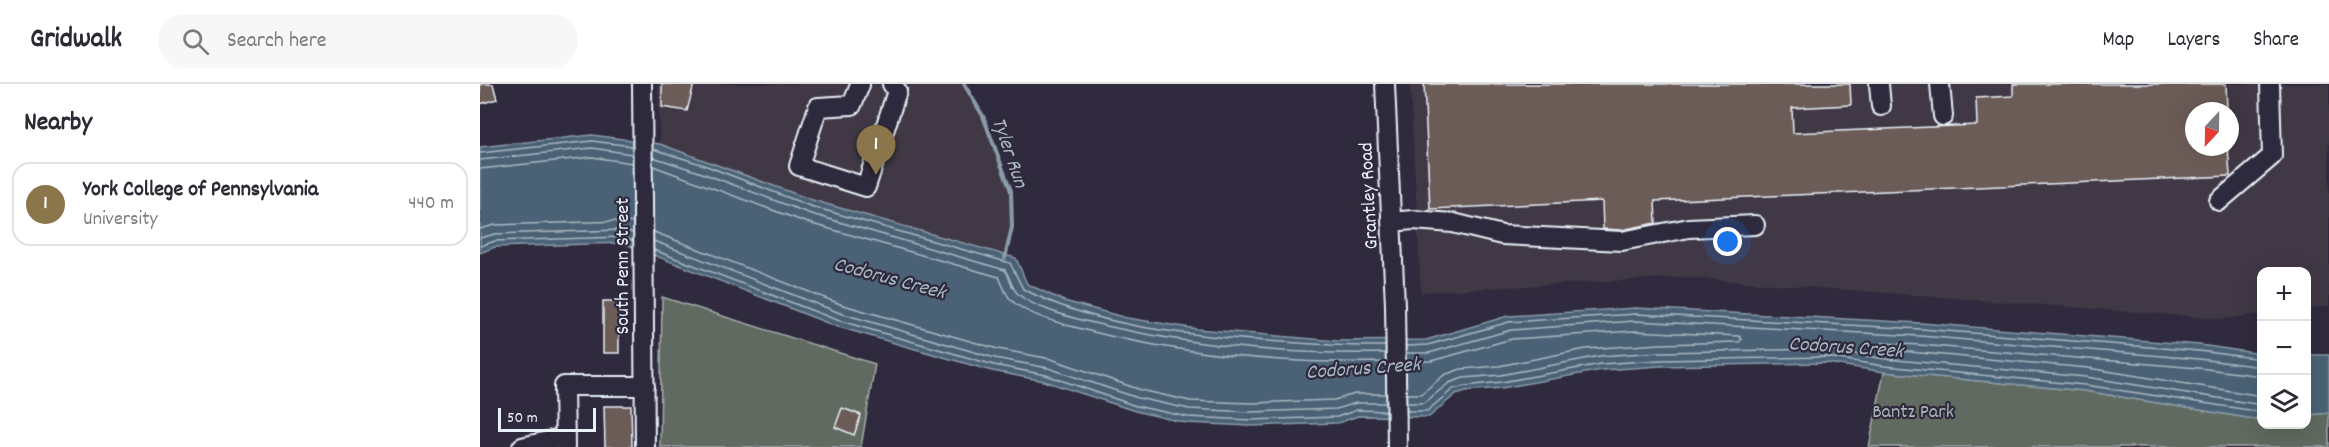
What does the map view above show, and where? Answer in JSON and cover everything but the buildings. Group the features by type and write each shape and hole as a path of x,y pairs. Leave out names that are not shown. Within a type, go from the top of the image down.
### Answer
{"street":[{"name":"South Penn Street","path":"642,84 645,447"},
{"path":"863,84 852,105 818,107 799,166 866,187 897,92 891,84"},
{"name":"Grantley Road","path":"1385,84 1395,305 1397,446"},
{"path":"1879,84 1881,106"},
{"path":"1940,84 1943,116"},
{"path":"2219,201 2272,156 2270,84"},
{"path":"1391,222 1413,220 1453,223 1502,235 1622,241 1689,228 1755,225"},
{"path":"522,447 565,442 564,386 645,386"}],"shaded area":[{"path":"658,84 964,84 983,116 1011,191 1012,227 1006,256 812,200 660,144"},
{"path":"1410,84 2329,84 2329,306 2311,308 2311,267 2257,267 2257,315 2224,319 1682,277 1421,292"}],"green space":[{"path":"662,297 875,364 861,447 660,447"},
{"name":"Bantz Park","path":"1884,372 2085,391 2257,419 2257,429 2311,429 2311,415 2329,413 2329,447 1869,447"}],"water":[{"name":"Codorus Creek","path":"592,135 660,144 812,200 1016,258 1027,284 1064,301 1127,318 1197,329 1337,341 1426,340 1508,316 1636,308 1921,323 2200,345 2257,353 2257,419 2085,391 1884,372 1827,363 1661,366 1602,370 1502,388 1466,391 1456,394 1429,417 1358,416 1338,423 1251,426 1186,423 1135,411 1044,381 992,371 835,326 623,243 495,247 480,253 480,147"},
{"path":"2311,355 2329,355 2329,413 2311,415"}],"waterway":[{"name":"Tyler Run","path":"964,84 983,116 1011,191 1012,227 1005,258"}],"place":[{"name":"York College of Pennsylvania","path":"876,175"}]}
